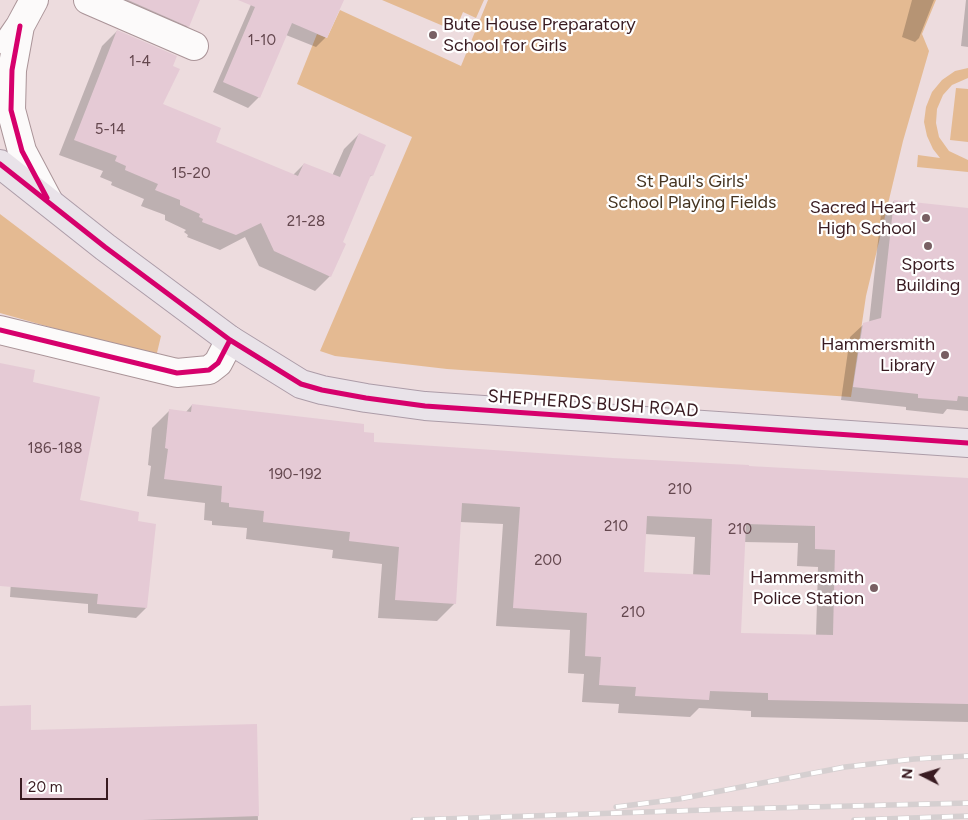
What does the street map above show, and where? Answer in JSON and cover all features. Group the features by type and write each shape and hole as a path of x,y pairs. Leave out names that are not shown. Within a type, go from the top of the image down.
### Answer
{"main road":[{"name":"SHEPHERDS BUSH ROAD","path":"0,164 105,247 230,340 302,384 322,390 425,406 968,444"}],"street":[{"path":"0,55 20,26 34,0"},
{"path":"88,0 194,46"},
{"path":"20,26 12,70 12,110 22,151 49,202"},
{"path":"0,330 177,373 209,370 218,364 230,340"}],"green space":[{"path":"382,0 484,0 476,18 463,12 455,31"},
{"name":"St Paul's Girls' School Playing Fields","path":"488,0 936,0 922,34 929,51 903,141 866,296 851,397 447,369 335,356 320,351 412,137 297,84 317,34 327,38 340,10 461,66"},
{"path":"968,68 968,78 952,85 943,95 937,109 936,123 939,137 949,151 968,160 968,172 917,167 918,155 940,158 927,136 924,122 926,107 932,92 942,80 955,71"},
{"path":"956,88 968,89 968,142 950,140"},
{"path":"0,214 161,336 156,357 0,313"}],"building":[{"path":"128,0 200,0 189,27"},
{"path":"238,0 344,0 327,38 292,23 260,98 223,82 255,7"},
{"path":"117,30 177,56 173,66 180,69 163,104 221,128 216,142 298,176 304,163 340,177 359,133 386,145 373,176 371,175 343,242 346,244 331,277 274,251 261,223 236,235 202,222 203,219 199,217 200,214 180,205 180,200 155,190 158,184 125,170 126,166 115,161 117,156 74,140"},
{"path":"894,200 968,208 968,397 958,396 957,401 918,398 918,394 853,387 863,323 881,318"},
{"path":"0,363 35,370 33,382 100,397 80,500 139,512 138,521 156,524 147,608 97,604 98,594 0,586"},
{"path":"192,404 364,424 364,432 374,433 374,442 613,458 968,478 968,704 768,700 768,693 710,691 709,700 635,696 636,687 599,685 601,657 585,656 587,613 513,608 520,507 462,503 456,604 395,600 399,547 349,541 350,532 263,522 264,511 229,507 229,503 221,502 222,486 164,479 168,449 165,448 169,409 191,412","holes":["647,516 712,519 710,575 644,572","746,524 815,526 815,549 835,550 833,635 741,633"]},
{"path":"31,705 31,730 257,724 259,816 142,820 0,820 0,706"}],"railway":[{"path":"616,807 679,799 845,767 914,759 968,756"},
{"path":"413,820 968,803"},
{"path":"854,820 968,816"}],"cycle path":[{"path":"20,26 12,70 11,110 22,151 47,198"},
{"path":"0,164 105,247 230,340 301,384 366,398 425,406 968,443"},
{"path":"0,330 177,373 209,370 218,363 230,340"}],"place":[{"name":"Bute House Preparatory School for Girls","path":"433,35"},
{"name":"Sacred Heart High School","path":"926,218"},
{"name":"Sports Building","path":"928,246"},
{"name":"Hammersmith Library","path":"945,355"},
{"name":"Hammersmith Police Station","path":"874,588"}]}
